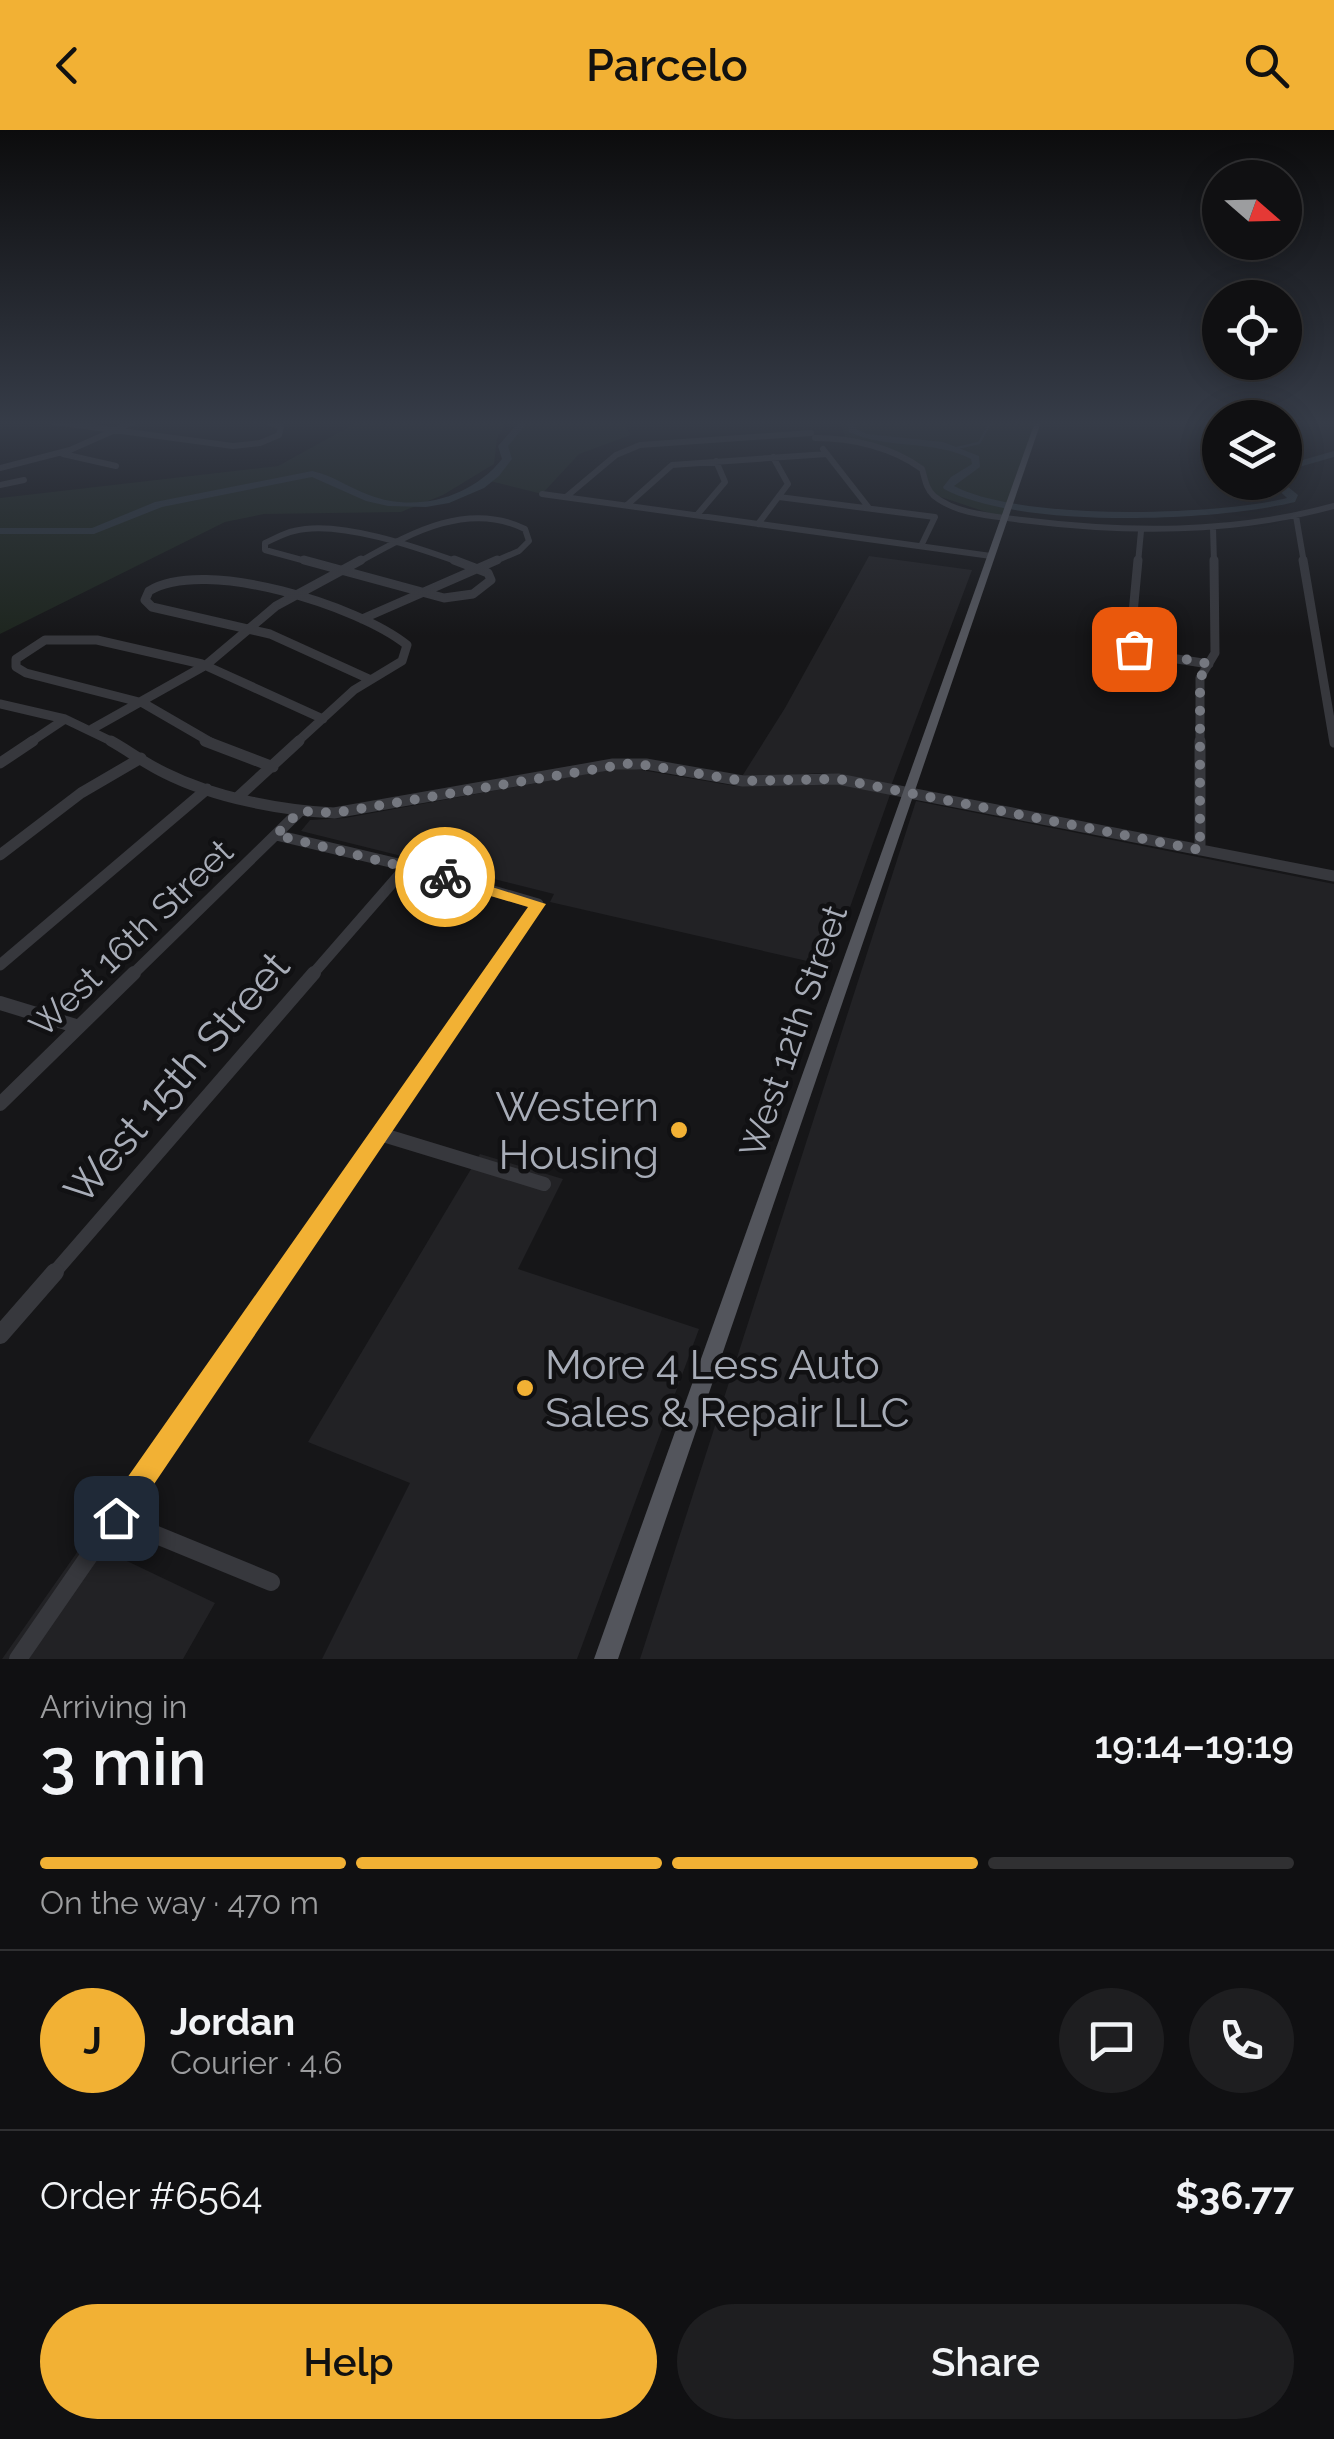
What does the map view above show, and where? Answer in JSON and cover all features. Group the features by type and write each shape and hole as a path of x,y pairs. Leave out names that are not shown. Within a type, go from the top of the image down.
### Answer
{"main road":[{"name":"West 12th Street","path":"606,1659 1012,493"}],"street":[{"path":"566,497 570,493"},
{"path":"626,505 639,493"},
{"path":"697,515 715,493"},
{"path":"758,524 782,493"},
{"path":"858,493 869,508"},
{"path":"932,493 1141,531 1214,528 1334,506"},
{"path":"542,494 990,556"},
{"path":"780,497 935,517 922,546"},
{"path":"1296,516 1334,743"},
{"path":"92,729 206,665 268,610 439,521 475,517 503,520 526,529 527,544 519,551 362,619"},
{"path":"1200,850 1200,678 1215,652 1214,528"},
{"path":"295,530 393,544 478,570 491,578 479,592 454,598 423,594 348,570 270,554 264,548 272,537 295,530"},
{"path":"1141,531 1130,645 1145,654 1209,664"},
{"path":"238,797 369,679 405,658 406,642 362,619 294,596 204,578 181,578 156,586 145,597 152,607 280,638 369,679"},
{"path":"274,767 204,740 143,703 26,673 16,667 16,659 38,643 72,636 206,665 279,704 323,719"},
{"path":"0,704 92,729 166,774 207,789 300,811 334,813 632,763 743,781 830,778 1334,876"},
{"path":"0,763 65,719"},
{"path":"0,854 93,784 140,758"},
{"path":"0,965 207,789"},
{"name":"West 16th Street","path":"0,1104 300,811"},
{"path":"18,1659 538,904 407,866 276,835"},
{"name":"West 15th Street","path":"0,1336 407,866"},
{"path":"0,1002 79,1027"},
{"path":"380,1134 544,1184"},
{"path":"116,1518 272,1582"}],"shaded area":[{"path":"40,493 446,493 401,512 264,514 225,522 0,634 0,498"},
{"path":"932,493 1013,493 1004,518"},
{"path":"869,556 972,570 891,786 822,773 741,778 785,708"},
{"path":"624,767 735,786 826,780 891,792 829,966 550,902 554,894 301,831 310,820 345,818"},
{"path":"916,801 1334,884 1334,1659 640,1659"},
{"path":"480,1154 563,1179 518,1269 699,1329 577,1659 322,1659 410,1483 308,1442"},
{"path":"85,1541 215,1603 183,1659 2,1659"}],"waterway":[{"path":"0,531 94,531 159,504 213,493"},
{"path":"357,493 407,505 446,501 467,493"},
{"path":"961,493 1008,506 1114,514 1223,511 1291,500"}],"way so far":[{"path":"445,877 276,835 300,811 334,813 632,763 743,781 838,779 1200,850 1200,678 1209,664 1134,649"}],"place":[{"name":"Western Housing","path":"679,1130"},
{"name":"More 4 Less Auto Sales & Repair LLC","path":"525,1388"}],"route":[{"path":"116,1518 538,904 445,877"}]}
